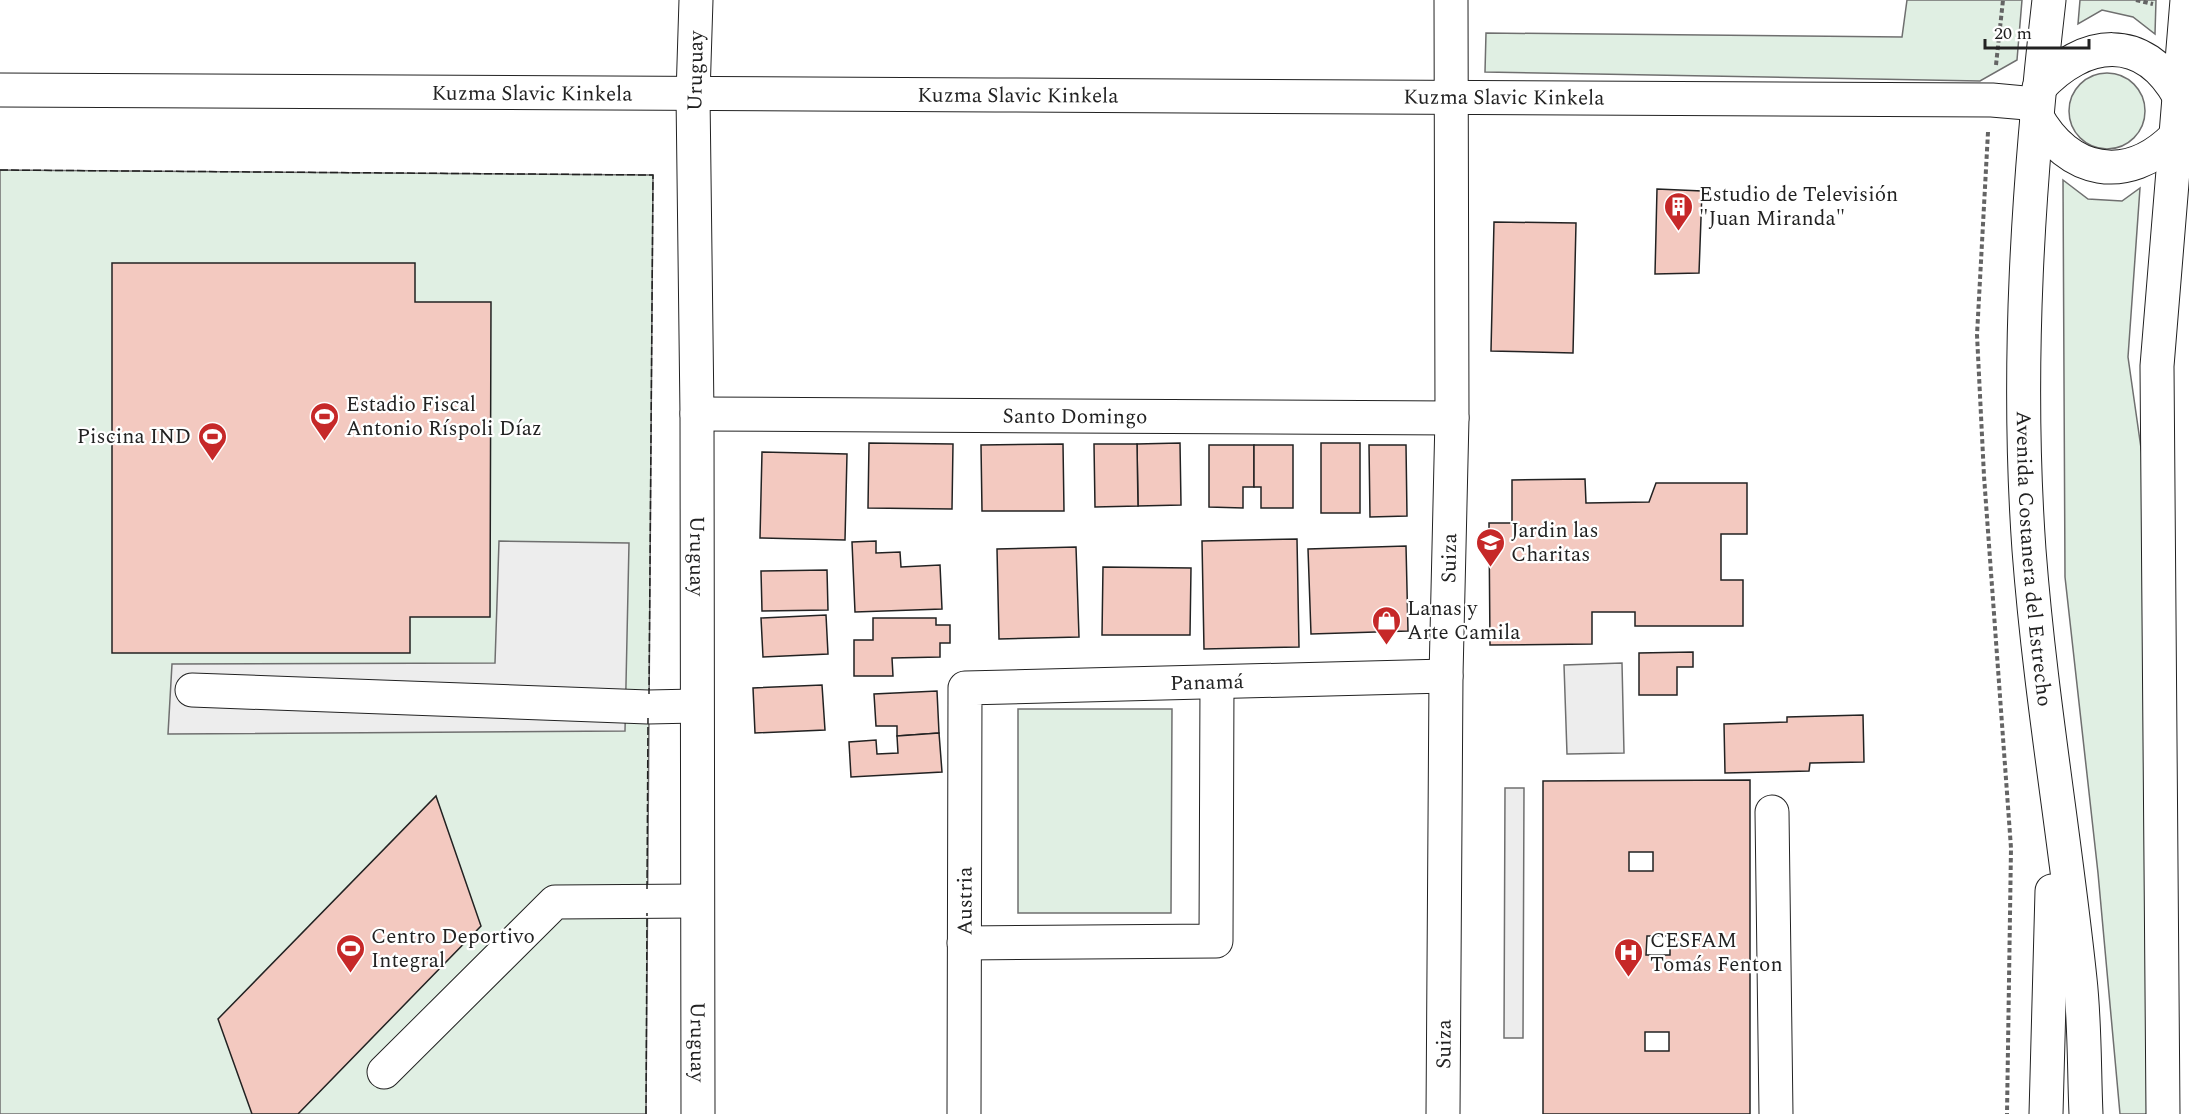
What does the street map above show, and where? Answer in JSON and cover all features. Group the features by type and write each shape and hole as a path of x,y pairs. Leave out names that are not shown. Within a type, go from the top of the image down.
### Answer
{"street":[{"name":"Uruguay","path":"696,0 693,95 697,414 698,1114"},
{"name":"Suiza","path":"1443,1114 1446,676 1452,418 1451,0"},
{"name":"Avenida Costanera del Estrecho","path":"2049,0 2037,102 2028,212 2024,426 2029,547 2037,635 2080,982 2086,1114"},
{"path":"2163,1114 2157,366 2187,0"},
{"path":"2175,137 2162,150 2145,160 2127,166 2108,168 2088,163 2069,154 2054,141 2042,126 2037,102 2057,70 2080,56 2097,51 2113,50 2138,56 2159,69 2179,96"},
{"name":"Kuzma Slavic Kinkela","path":"0,90 693,95 1450,96 2037,102"},
{"name":"Santo Domingo","path":"697,414 1452,418"},
{"name":"Panamá","path":"965,688 1446,676"},
{"path":"964,943 1216,941 1217,683"},
{"name":"Austria","path":"964,1114 965,688"},
{"path":"192,690 625,706 696,706"},
{"path":"2046,1114 2055,787"},
{"path":"1772,812 1776,1114"},
{"path":"384,1072 555,902 697,901"}],"green space":[{"path":"1907,0 2022,0 2017,60 1980,81 1485,72 1486,33 1902,37"},
{"path":"2080,0 2156,0 2155,34 2133,17 2102,10 2078,24"},
{"path":"2100,73 2114,73 2128,79 2139,90 2145,104 2142,126 2134,138 2114,149 2100,149 2086,143 2075,132 2069,118 2069,104 2075,90 2086,79"},
{"name":"Estadio Fiscal Antonio Ríspoli Díaz","path":"0,170 653,175 646,1114 0,1114"},
{"path":"2063,180 2088,199 2122,201 2140,188 2128,357 2143,462 2147,1114 2120,1114 2098,873 2065,577"},
{"path":"1018,709 1172,709 1171,913 1018,913"}],"shaded area":[{"path":"499,541 629,543 625,731 168,734 172,664 495,663"},
{"path":"1622,663 1624,753 1567,754 1564,665"},
{"path":"1505,788 1524,788 1523,1038 1504,1038"}],"building":[{"name":"Estudio de Televisión \"Juan Miranda\"","path":"1657,189 1702,191 1699,273 1655,274"},
{"path":"1494,222 1576,223 1573,353 1491,351"},
{"path":"112,263 415,263 415,302 491,302 490,617 410,617 410,653 112,653"},
{"path":"869,443 953,444 952,509 868,508"},
{"path":"1180,443 1181,505 1138,506 1137,444"},
{"path":"1321,443 1360,443 1360,513 1321,513"},
{"path":"1063,444 1064,511 982,511 981,445"},
{"path":"1094,444 1137,444 1138,506 1095,507"},
{"path":"1209,445 1254,445 1254,487 1243,487 1243,508 1209,507"},
{"path":"1254,445 1293,445 1293,508 1261,508 1261,487 1254,487"},
{"path":"1369,445 1406,445 1407,516 1370,517"},
{"path":"762,452 847,454 845,540 760,538"},
{"path":"1585,479 1586,503 1649,502 1656,483 1747,483 1747,534 1721,534 1721,580 1743,580 1743,626 1635,626 1635,612 1592,612 1592,644 1490,645 1489,523 1512,523 1512,480"},
{"path":"1297,539 1299,647 1204,649 1202,541"},
{"path":"876,541 876,553 900,552 901,567 940,565 942,609 855,612 852,542"},
{"path":"1406,546 1408,631 1311,634 1308,549"},
{"path":"1076,547 1079,637 999,639 997,549"},
{"path":"1103,567 1191,568 1190,635 1102,635"},
{"path":"827,570 828,610 762,611 761,571"},
{"path":"826,615 828,654 763,657 761,618"},
{"path":"873,618 936,618 936,625 950,625 950,643 940,643 940,657 892,658 893,676 854,676 854,640 873,640"},
{"path":"1693,652 1693,667 1677,667 1677,695 1639,695 1639,653"},
{"path":"822,685 825,730 755,733 753,688"},
{"path":"937,691 939,733 897,736 897,726 876,726 874,694"},
{"path":"1863,715 1864,762 1810,763 1809,771 1725,773 1724,724 1787,722 1787,717"},
{"path":"939,733 942,772 851,777 849,742 876,740 877,754 898,753 897,736"},
{"path":"1750,780 1750,1114 1543,1114 1543,781","holes":["1629,852 1653,852 1653,871 1629,871","1647,936 1670,936 1670,955 1646,955","1645,1032 1669,1032 1669,1051 1645,1051"]},
{"name":"Centro Deportivo Integral","path":"436,796 481,926 298,1114 252,1114 218,1019"}],"fence":[{"path":"0,170 653,175 649,694"},
{"path":"647,889 648,718"},
{"path":"646,1114 647,913"}],"place":[{"name":"Estudio de Televisión \"Juan Miranda\"","path":"1678,232"},
{"name":"Estadio Fiscal Antonio Ríspoli Díaz","path":"325,442"},
{"name":"Piscina IND","path":"212,462"},
{"name":"Jardin las Charitas","path":"1490,568"},
{"name":"Lanas y Arte Camila","path":"1386,646"},
{"name":"Centro Deportivo Integral","path":"350,974"},
{"name":"CESFAM Tomás Fenton","path":"1629,978"}]}
